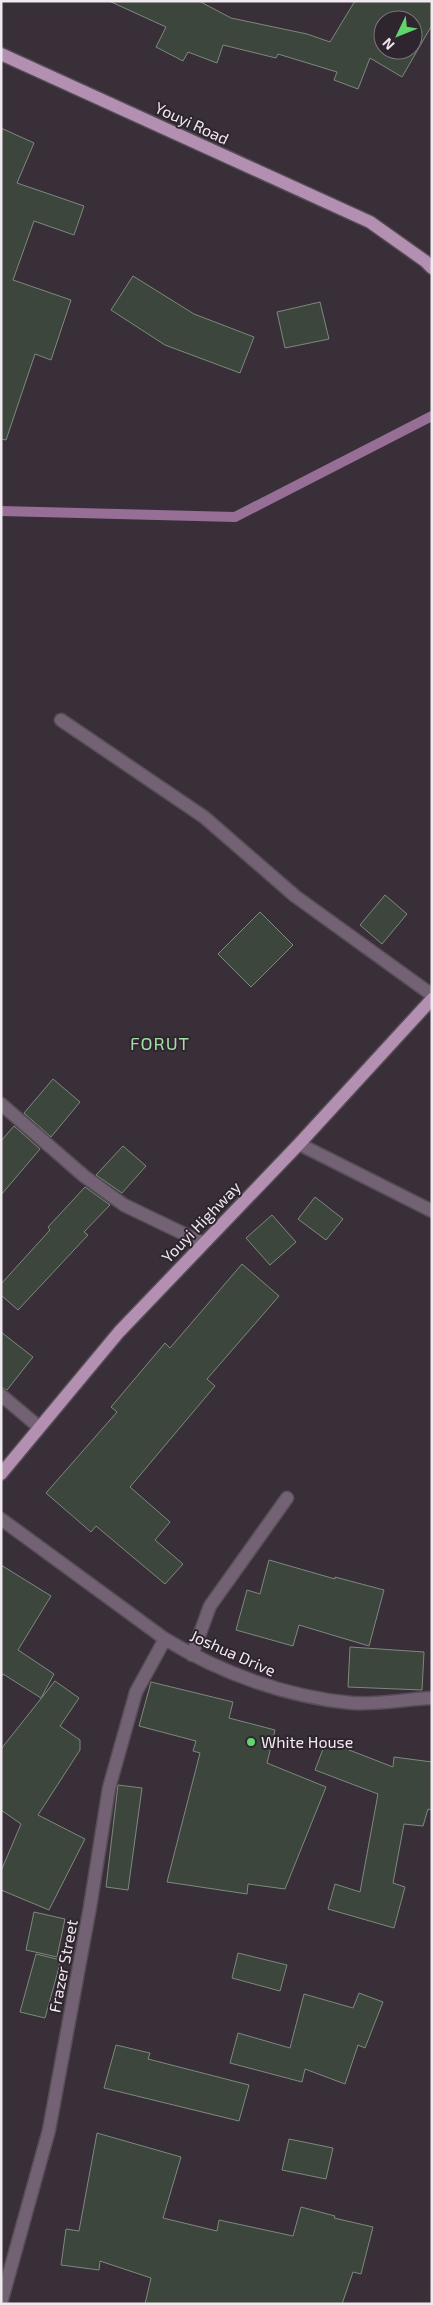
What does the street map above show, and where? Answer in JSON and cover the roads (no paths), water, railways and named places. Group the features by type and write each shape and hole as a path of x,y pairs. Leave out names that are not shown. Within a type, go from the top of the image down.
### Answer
{"main road":[{"name":"Youyi Road","path":"1,54 370,222 426,261 432,268"},
{"name":"Youyi Highway","path":"1,1474 119,1332 299,1144 432,997"}],"street":[{"path":"60,720 204,817 295,896 432,997"},
{"path":"1,1104 84,1176 124,1205 203,1243"},
{"path":"299,1144 432,1211"},
{"path":"1,1395 39,1427"},
{"path":"192,1655 210,1606 287,1498"},
{"name":"Joshua Drive","path":"1,1519 165,1639 192,1655 280,1691 353,1703 432,1698"},
{"name":"Frazer Street","path":"1,2303 49,2130 90,1907 109,1788 136,1692 165,1639"}],"waterway":[{"path":"1,511 235,517 432,416"}],"place":[{"name":"White House","path":"251,1742"}],"district":[{"name":"FORUT","path":"160,1044"}]}
